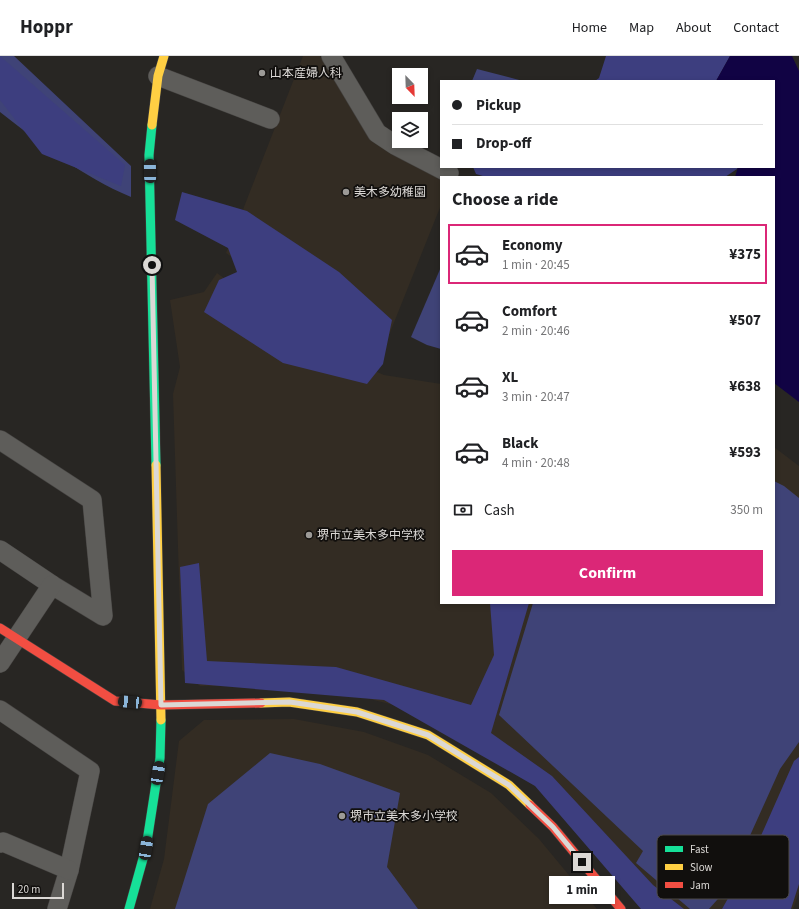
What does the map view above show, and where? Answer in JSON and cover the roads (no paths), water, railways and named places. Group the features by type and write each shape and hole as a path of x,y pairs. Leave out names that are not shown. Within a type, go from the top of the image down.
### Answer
{"street":[{"path":"129,909 146,848 160,758 161,705 149,155 158,76 164,56"},
{"path":"331,56 377,133 395,145 449,173"},
{"path":"158,76 270,119"},
{"path":"0,440 92,500 103,616 52,585 0,550"},
{"path":"0,663 52,585"},
{"path":"0,628 115,701 161,705 290,702 357,712 428,735 509,785 553,827 621,909"},
{"path":"0,710 90,771 69,870 57,909"},
{"path":"0,843 3,842 69,870"}],"place":[{"name":"山本産婦人科","path":"262,73"},
{"name":"美木多幼稚園","path":"346,192"},
{"name":"堺市立美木多中学校","path":"309,535"},
{"name":"堺市立美木多小学校","path":"342,816"}]}
